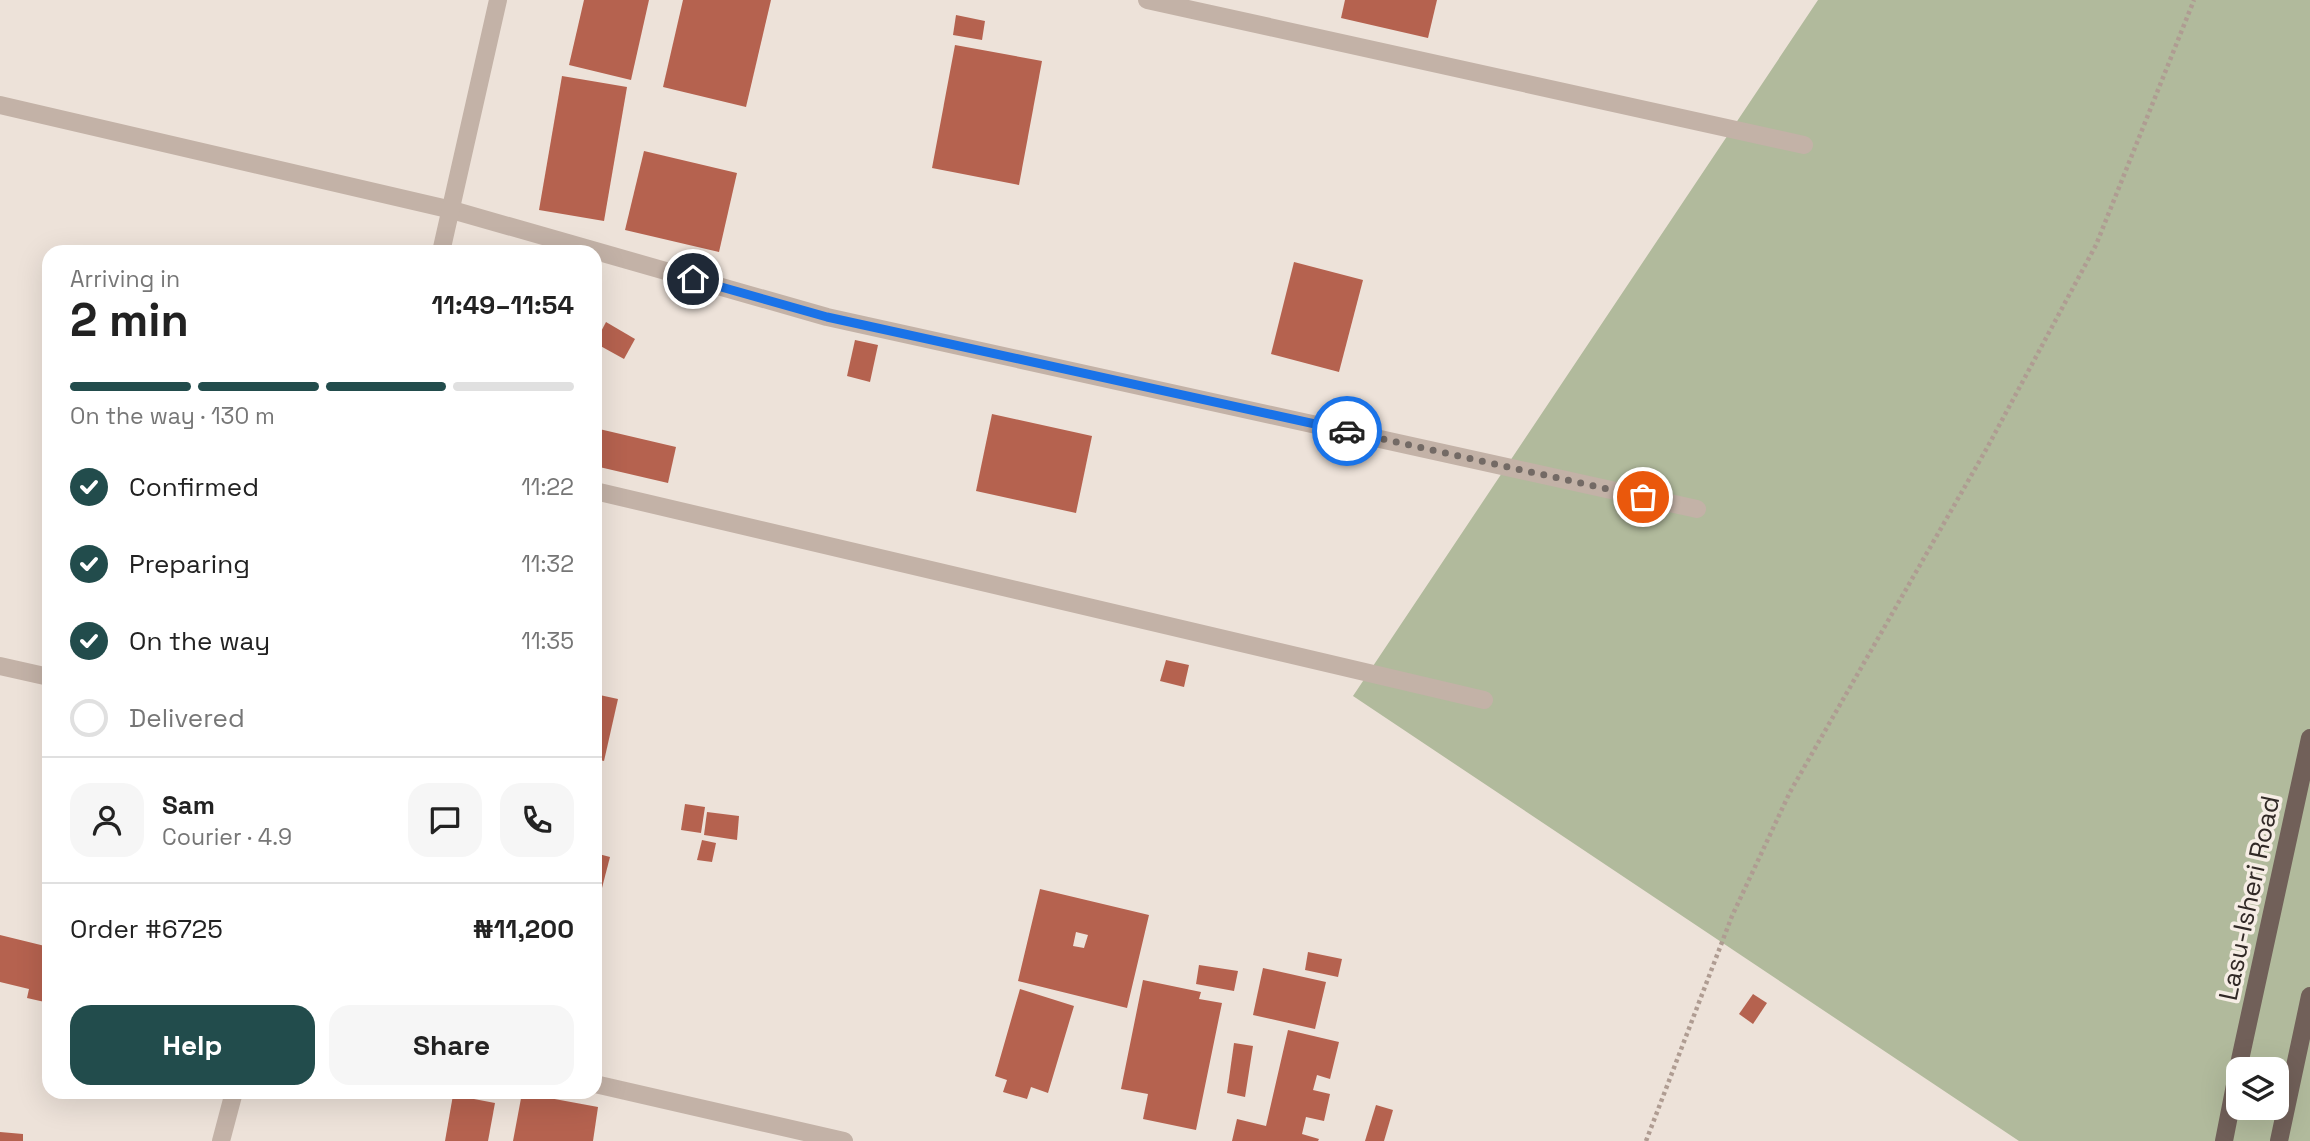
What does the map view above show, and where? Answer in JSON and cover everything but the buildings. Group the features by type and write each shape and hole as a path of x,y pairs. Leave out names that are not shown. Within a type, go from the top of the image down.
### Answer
{"main road":[{"name":"Lasu-Isheri Road","path":"2241,1057 2310,738"},
{"path":"2279,1141 2310,996"},
{"name":"Lasu-Isheri Road","path":"2224,1141 2228,1120"}],"street":[{"path":"443,245 498,0"},
{"path":"1147,0 1804,145"},
{"path":"0,105 452,210 575,245"},
{"path":"602,253 827,317 1697,509"},
{"path":"602,493 1483,700"},
{"path":"0,666 42,675"},
{"path":"602,1086 779,1134 844,1141"},
{"path":"221,1141 232,1099"}],"path":[{"path":"1646,1141 1732,916 1790,792 1987,448 2096,245 2194,0"}],"green space":[{"path":"1818,0 2310,0 2310,1141 2019,1141 1353,696"}],"way so far":[{"path":"1347,431 1643,497"}],"route":[{"path":"693,279 827,317 1347,431"}]}
